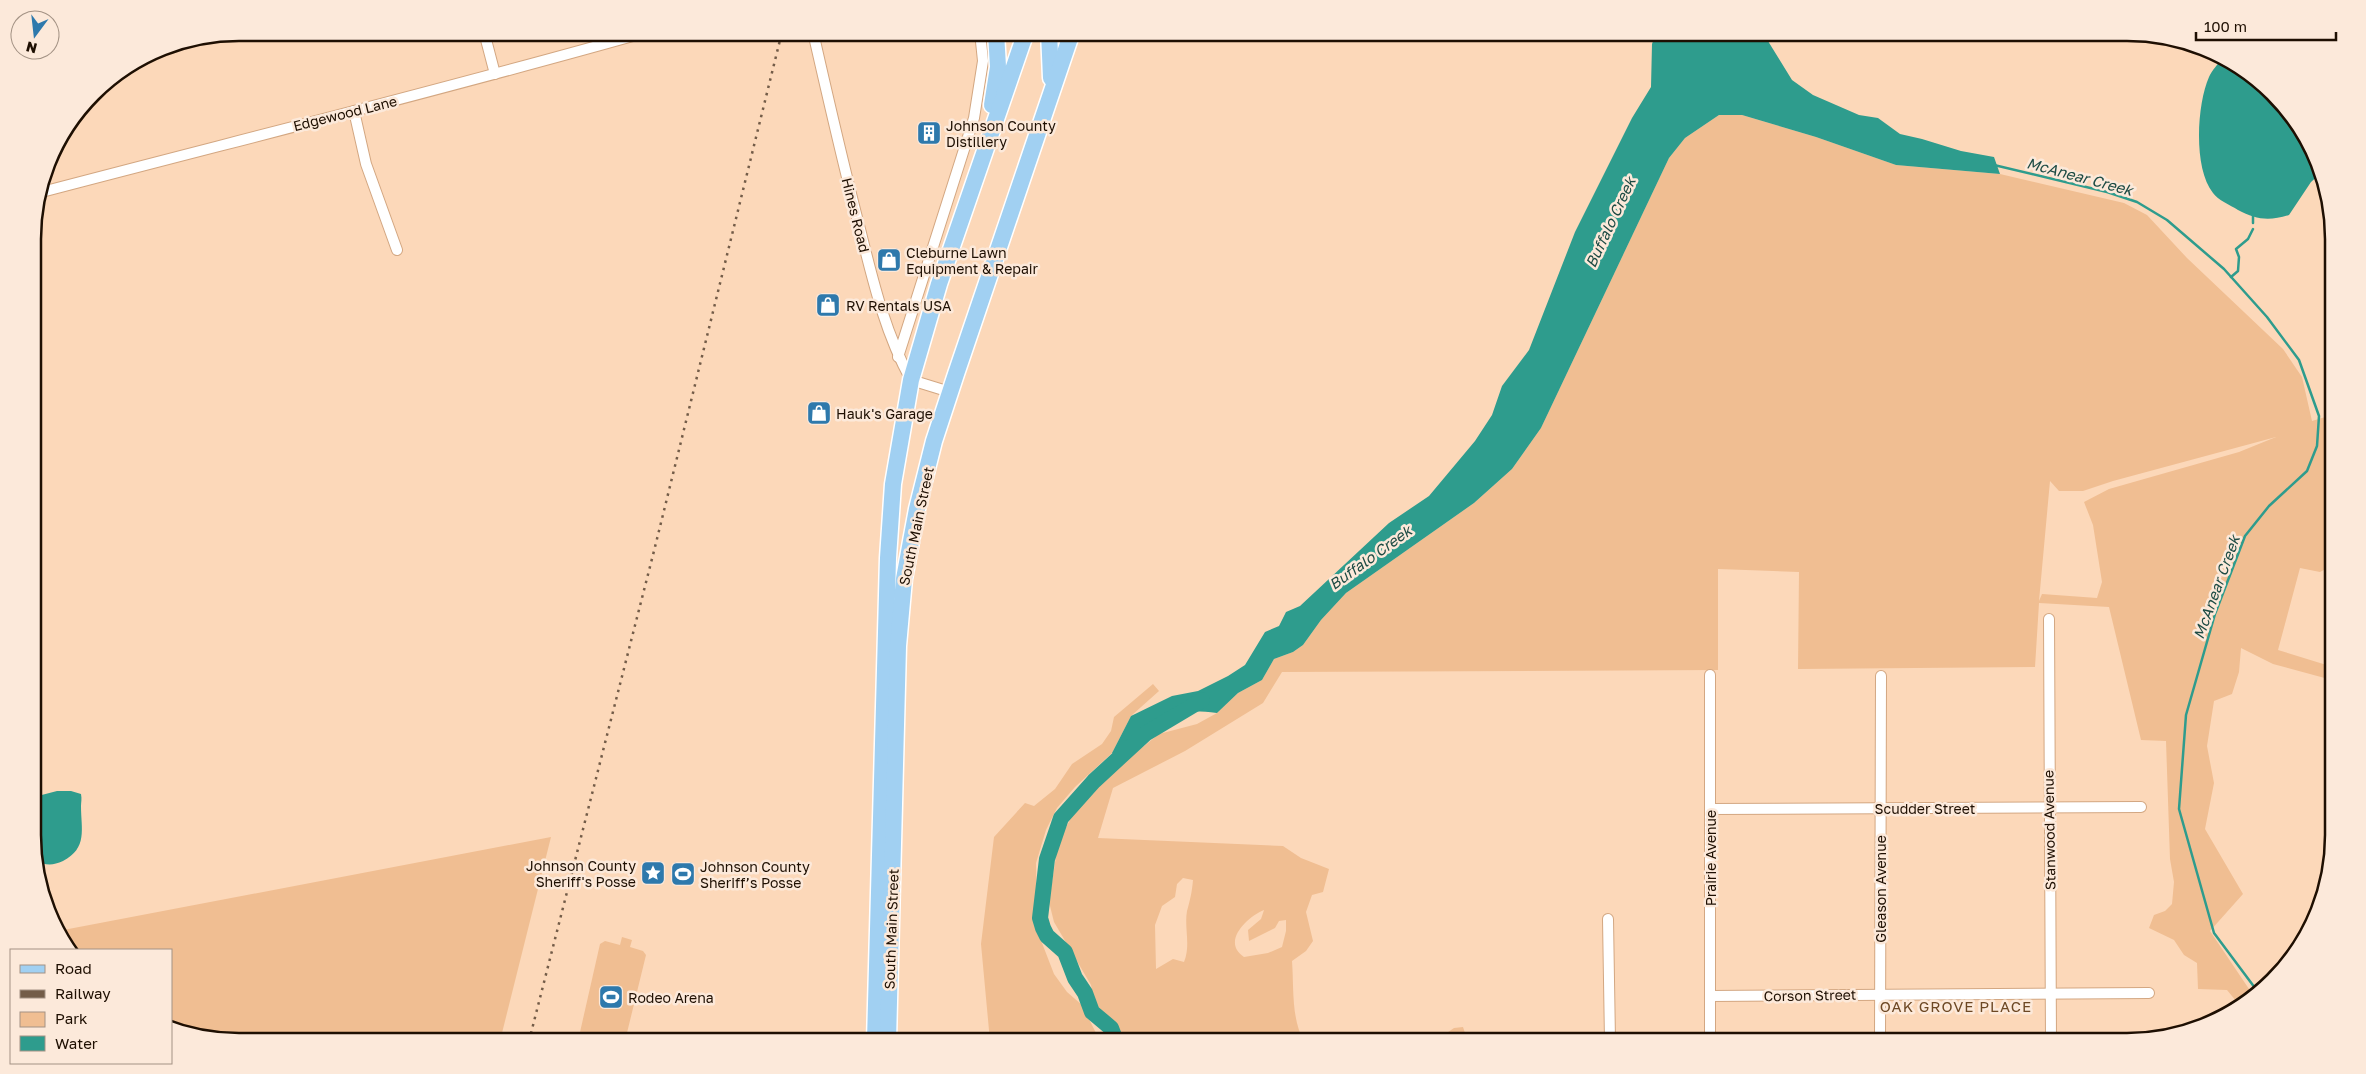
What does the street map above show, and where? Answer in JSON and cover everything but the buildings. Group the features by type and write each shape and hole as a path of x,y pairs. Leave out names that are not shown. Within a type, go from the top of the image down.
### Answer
{"main road":[{"path":"987,145 998,66 997,41"},
{"name":"South Main Street","path":"888,1033 890,514 901,431 911,380 937,292 1023,41"},
{"path":"1051,41 1051,95"},
{"name":"South Main Street","path":"875,1033 898,646 903,588 917,509 950,392 1069,41"}],"street":[{"path":"486,41 495,74"},
{"name":"Edgewood Lane","path":"47,191 614,41"},
{"name":"Hines Road","path":"815,41 826,93 878,300 898,357 911,380"},
{"path":"898,357 974,118 983,61 981,41"},
{"path":"354,111 366,164 397,250"},
{"path":"911,380 950,392"},
{"name":"Stanwood Avenue","path":"2049,619 2051,1033"},
{"name":"Prairie Avenue","path":"1710,675 1710,1033"},
{"name":"Gleason Avenue","path":"1880,1033 1881,676"},
{"name":"Scudder Street","path":"1710,810 2141,807"},
{"path":"1608,919 1610,1033"},
{"name":"Corson Street","path":"1710,996 2149,992"}],"green space":[{"path":"1719,115 1742,115 1816,137 1896,165 2000,174 2124,203 2147,215 2187,258 2283,349 2302,377 2312,421 2325,417 2325,569 2320,572 2300,568 2278,650 2325,665 2325,678 2273,664 2241,648 2239,672 2232,694 2214,701 2207,746 2214,783 2205,829 2243,894 2210,931 2250,990 2235,1000 2227,990 2198,989 2197,963 2184,955 2174,940 2149,928 2154,915 2165,911 2172,904 2174,882 2170,859 2166,741 2141,740 2109,607 2039,603 2035,667 1798,669 1799,572 1718,569 1718,670 1282,672 1263,703 1185,751 1113,788 1098,838 1283,846 1301,858 1329,869 1323,892 1312,895 1306,912 1313,941 1306,951 1292,961 1295,1013 1300,1033 1120,1033 1114,1024 1095,1005 1091,985 1054,922 1049,902 1058,843 1075,810 1093,794 1103,779 1159,734 1197,724 1217,713 1238,693 1262,680 1274,659 1293,652 1303,645 1321,620 1346,593 1474,503 1512,469 1541,428 1669,158 1685,138","holes":["2276,437 2239,452 2109,489 2084,502 2093,525 2102,582 2097,598 2042,594 2039,601 2050,481 2059,491 2083,491 2113,481","1183,878 1193,880 1186,917 1186,956 1184,962 1173,959 1156,969 1155,925 1162,906 1175,897 1177,884","1264,910 1261,919 1248,930 1249,941 1275,928 1279,921 1286,920 1286,931 1282,947 1268,953 1244,957 1238,951 1235,944 1236,937 1250,918"]},
{"path":"1153,684 1159,691 1131,716 1112,753 1075,787 1057,808 1046,830 1036,863 1037,930 1054,974 1067,992 1082,1005 1096,1033 989,1033 981,944 994,837 1025,803 1034,806 1055,789 1072,764 1102,744 1111,731 1114,717"},
{"path":"551,837 502,1033 240,1033 188,1026 172,1021 172,949 78,949 66,930"},
{"name":"Rodeo Arena","path":"622,937 632,940 630,947 643,951 646,955 627,1033 580,1033 600,944 605,941 620,945"},
{"path":"1463,1027 1465,1033 1447,1033 1454,1028"}],"water":[{"path":"1653,41 1768,41 1792,80 1813,95 1859,115 1878,118 1900,134 1961,151 1994,157 2000,174 1896,165 1816,137 1742,115 1719,115 1685,138 1669,158 1541,428 1512,469 1474,503 1346,593 1321,620 1303,645 1293,652 1274,659 1262,680 1238,693 1217,713 1197,712 1171,716 1162,721 1125,761 1112,753 1131,716 1172,696 1198,691 1245,665 1265,632 1279,626 1286,612 1300,606 1389,523 1429,496 1475,441 1492,415 1502,386 1529,350 1575,232 1632,118 1651,87"},
{"path":"2218,64 2257,90 2276,109 2298,140 2315,179 2289,215 2276,218 2257,218 2218,198 2207,182 2202,168 2199,136 2202,103 2213,69"},
{"path":"57,791 71,791 81,794 82,830 80,844 71,856 59,863 43,863 41,795"}],"waterway":[{"name":"McAnear Creek","path":"1994,165 2107,192 2137,202 2167,220 2224,269 2267,317 2299,360 2319,416 2317,446 2307,471 2269,506 2245,536 2215,614 2186,715 2179,809 2214,933 2254,986"},
{"path":"2253,214 2253,223"},
{"path":"2231,277 2238,271 2239,257 2236,249 2248,239 2253,229"},
{"name":"Buffalo Creek","path":"1113,1033 1111,1028 1092,1012 1085,993 1075,978 1065,952 1047,936 1043,928 1040,918 1047,859 1061,818 1094,781 1145,734 1202,700"}],"railway":[{"path":"531,1033 655,547 780,41"}],"place":[{"name":"Johnson County Distillery","path":"929,133"},
{"name":"Cleburne Lawn Equipment & Repair","path":"889,260"},
{"name":"RV Rentals USA","path":"828,305"},
{"name":"Hauk's Garage","path":"819,413"},
{"name":"Johnson County Sheriff's Posse","path":"653,873"},
{"name":"Johnson County Sheriff’s Posse","path":"683,874"},
{"name":"Rodeo Arena","path":"611,997"}],"district":[{"name":"OAK GROVE PLACE","path":"1956,1006"}]}
